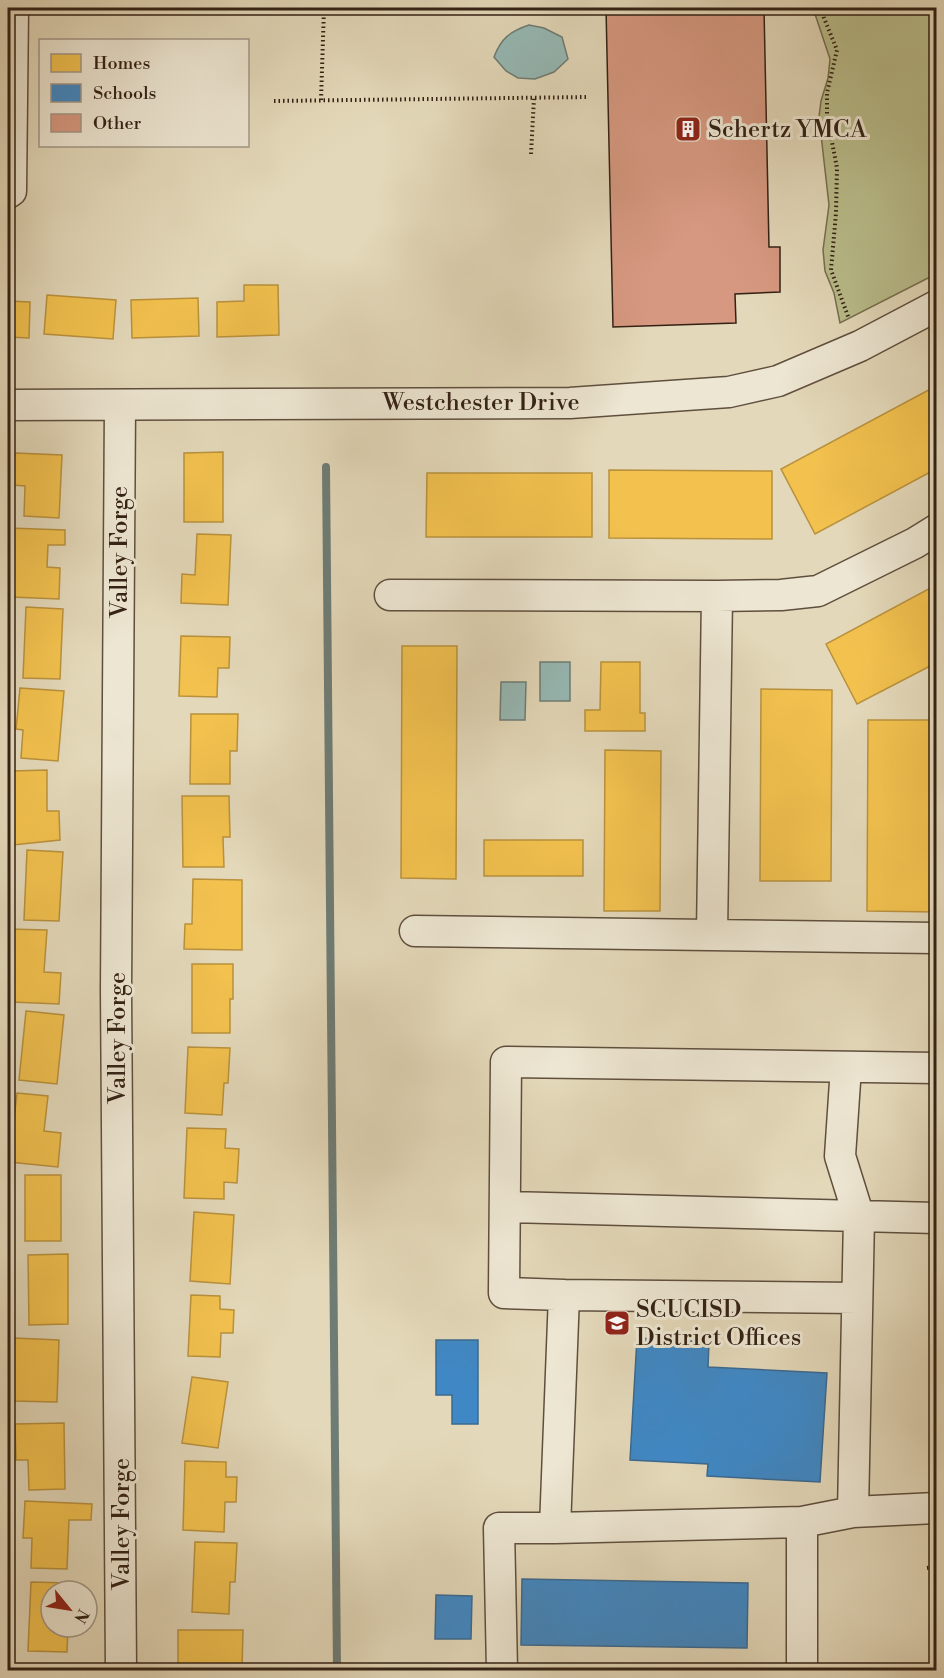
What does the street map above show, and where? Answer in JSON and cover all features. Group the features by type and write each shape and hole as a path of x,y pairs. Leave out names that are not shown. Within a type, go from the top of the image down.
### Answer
{"street":[{"path":"8,193 11,191 13,8"},
{"name":"Westchester Drive","path":"8,405 570,403 729,392 778,381 860,346 936,306"},
{"name":"Valley Forge","path":"120,405 116,990 121,1671"},
{"path":"390,595 717,596 781,595 818,591 915,543 936,530"},
{"path":"712,934 717,596"},
{"path":"415,932 936,938"},
{"path":"857,1298 504,1293 506,1062 936,1068"},
{"path":"846,1067 840,1156 859,1217 853,1512"},
{"path":"505,1207 936,1218"},
{"path":"555,1528 564,1294"},
{"path":"502,1671 499,1528 802,1522 853,1512 936,1508"},
{"path":"802,1522 802,1671"}],"path":[{"path":"321,100 324,8"},
{"path":"822,8 837,50 827,93 827,116 837,168 831,270 860,346"},
{"path":"274,101 589,97"},
{"path":"531,154 534,98"},
{"path":"927,1568 936,1568"}],"green space":[{"path":"813,8 936,8 936,274 840,323 834,293 825,271 823,250 829,205 819,117 830,59"}],"water":[{"path":"529,25 544,28 562,37 568,59 554,72 535,79 518,78 506,71 494,57 507,36"},
{"path":"540,662 570,662 570,701 540,701"},
{"path":"501,682 526,682 525,720 500,720"}],"building: Homes":[{"path":"244,285 278,285 279,335 217,337 217,302 244,301"},
{"path":"47,295 116,300 113,339 44,334"},
{"path":"198,298 199,336 132,338 131,300"},
{"path":"8,301 30,302 29,338 8,337"},
{"path":"936,386 936,469 815,534 781,469"},
{"path":"223,452 223,522 184,522 184,453"},
{"path":"15,453 62,455 59,518 24,516 25,486 13,485"},
{"path":"609,470 772,471 772,539 609,538"},
{"path":"427,473 592,473 592,537 426,537"},
{"path":"8,528 65,530 65,545 48,545 47,567 60,568 59,599 11,597 12,566 8,566"},
{"path":"197,534 231,535 228,605 181,603 182,574 195,575"},
{"path":"936,585 936,663 857,704 826,644"},
{"path":"26,607 63,609 60,679 23,678"},
{"path":"181,636 230,637 229,668 218,668 217,697 179,696"},
{"path":"402,646 457,646 456,879 401,878"},
{"path":"601,662 640,662 640,713 645,713 645,731 585,731 585,710 600,710"},
{"path":"20,688 64,691 58,761 21,758 23,730 16,729"},
{"path":"761,689 832,690 831,881 760,881"},
{"path":"191,714 238,714 237,751 230,751 230,784 190,784"},
{"path":"868,720 936,720 936,912 867,911"},
{"path":"605,750 661,751 660,911 604,911"},
{"path":"47,770 47,811 59,811 60,840 13,845 12,771"},
{"path":"182,796 229,796 230,837 223,837 224,867 183,867"},
{"path":"484,840 583,840 583,876 484,876"},
{"path":"27,850 63,852 59,921 24,920"},
{"path":"193,879 242,880 242,950 184,949 185,924 192,924"},
{"path":"8,929 47,930 44,972 61,973 59,1004 11,1002 14,949 8,949"},
{"path":"192,964 233,964 230,1033 192,1033"},
{"path":"26,1011 64,1015 57,1084 19,1080"},
{"path":"188,1047 230,1048 228,1083 224,1083 222,1115 185,1113"},
{"path":"17,1093 48,1096 44,1131 61,1133 58,1167 9,1162"},
{"path":"187,1128 226,1129 225,1148 239,1149 237,1183 224,1182 224,1199 184,1198"},
{"path":"25,1175 61,1175 61,1241 25,1241"},
{"path":"194,1212 234,1215 230,1284 190,1281"},
{"path":"68,1254 68,1324 29,1325 28,1255"},
{"path":"191,1295 220,1296 220,1309 234,1310 233,1333 221,1333 220,1357 188,1356"},
{"path":"14,1338 59,1340 57,1402 12,1401"},
{"path":"192,1377 228,1382 218,1448 182,1443"},
{"path":"64,1423 65,1489 29,1490 28,1460 16,1460 15,1424"},
{"path":"185,1461 226,1462 226,1477 237,1477 236,1502 225,1502 224,1532 183,1530"},
{"path":"25,1501 92,1504 91,1520 69,1520 67,1569 31,1568 32,1538 23,1538"},
{"path":"195,1542 237,1543 235,1582 230,1582 229,1614 192,1612"},
{"path":"31,1582 39,1582 39,1639 68,1639 67,1652 28,1651"},
{"path":"178,1630 243,1630 242,1670 178,1670"},
{"path":"20,1666 68,1666 68,1670 20,1670"}],"building: Schools":[{"path":"637,1338 709,1342 708,1367 827,1373 820,1482 707,1476 708,1464 630,1460"},
{"path":"436,1340 478,1340 478,1424 452,1424 452,1395 436,1395"},
{"path":"522,1579 748,1583 747,1648 521,1645"},
{"path":"436,1595 472,1596 471,1639 435,1639"}],"building: Other":[{"path":"375,8 532,8 532,10 375,11"},
{"name":"Schertz YMCA","path":"606,8 695,8 695,11 764,9 769,247 780,247 780,292 735,294 736,323 613,327"}],"waterway":[{"path":"326,467 337,1670"}],"place":[{"name":"Schertz YMCA","path":"688,129"},
{"name":"SCUCISD District Offices","path":"617,1323"}]}
